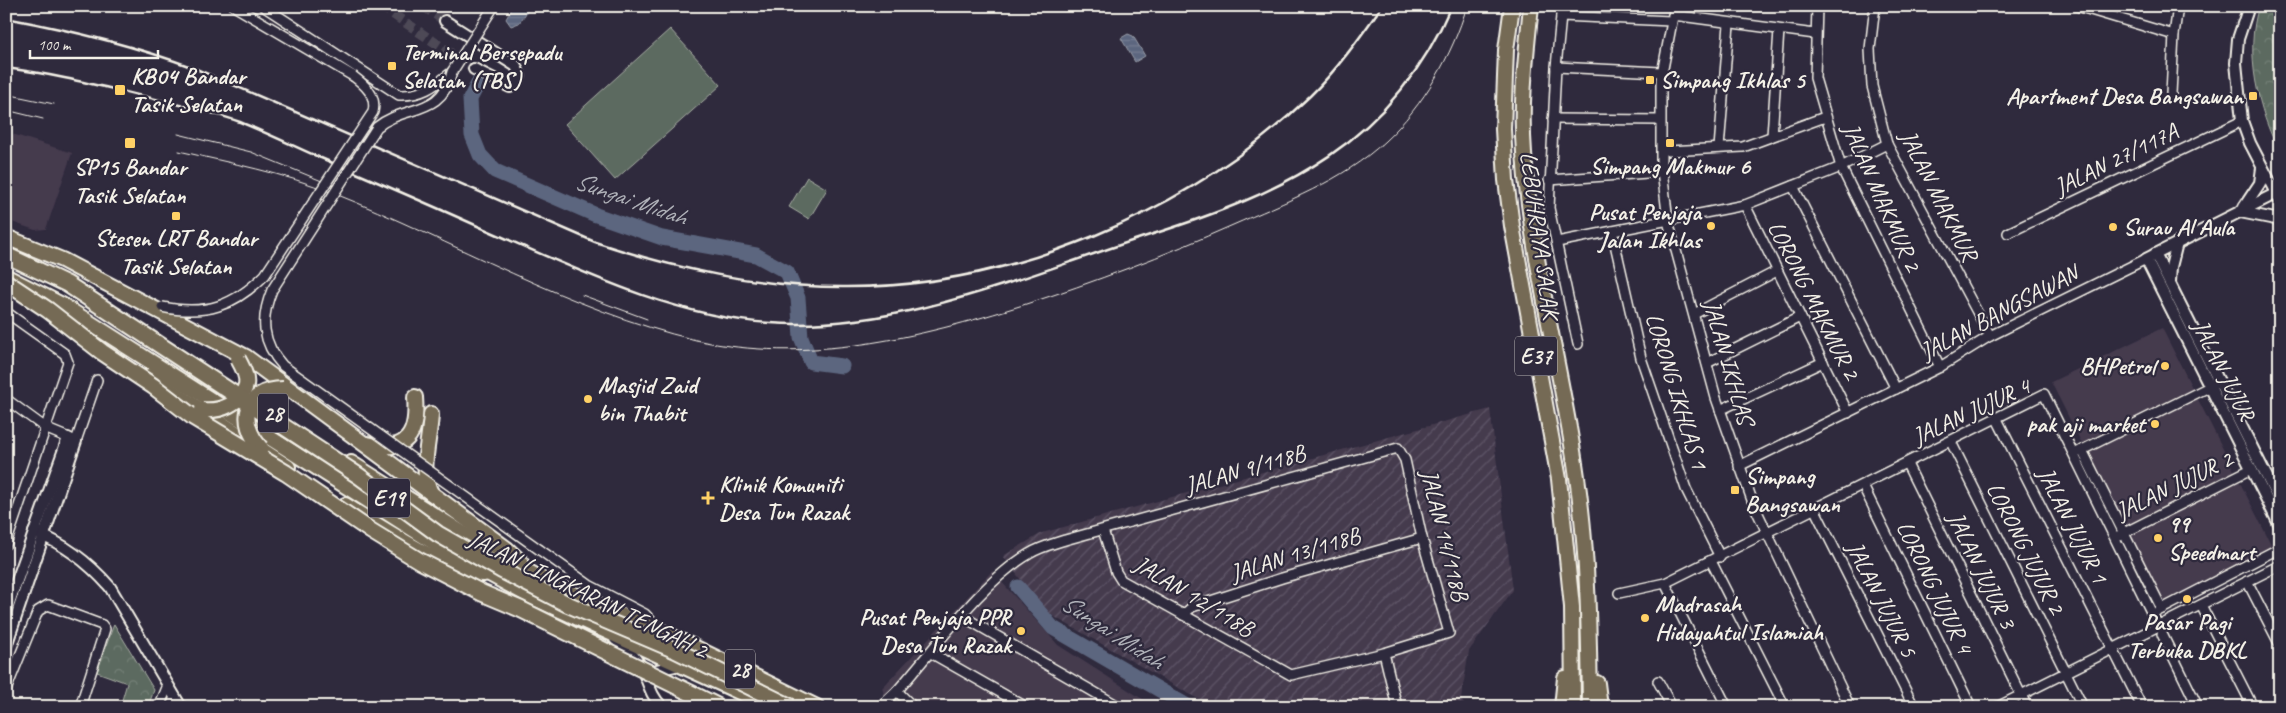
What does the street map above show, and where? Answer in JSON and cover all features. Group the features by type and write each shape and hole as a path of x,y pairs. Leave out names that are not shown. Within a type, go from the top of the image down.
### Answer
{"highway":[{"name":"LEBUHRAYA SALAK","path":"1512,6 1506,50 1503,129 1506,180 1512,226 1559,478 1572,607 1573,707"},
{"name":"LEBUHRAYA SALAK","path":"1531,6 1524,71 1524,152 1532,222 1577,476 1589,600 1590,707"},
{"path":"6,237 62,260 272,374 362,443 507,549 536,576"},
{"name":"JALAN LINGKARAN TENGAH 2","path":"6,255 49,273 92,298 486,548 536,576 598,606 663,632 817,707"},
{"name":"E19","path":"6,255 67,284 359,476 438,534 500,570 567,604 675,650 791,707"},
{"name":"JALAN LINGKARAN TENGAH 2","path":"6,276 62,305 449,552 534,598 609,634 772,707"},
{"name":"E19","path":"6,282 48,310 102,352 153,386 193,417 286,473 370,531 420,561 482,594 520,608 719,707"},
{"path":"6,288 101,344 346,506 402,540 459,570 476,574 489,574"},
{"path":"202,410 212,411 225,407 240,396 246,384 234,354"},
{"path":"261,448 249,432 246,422 248,410 260,393 271,389 283,389 304,399"},
{"path":"362,443 382,448 410,437 416,420 415,398"},
{"path":"431,414 425,472 426,482 431,493"},
{"path":"1589,600 1600,707"},
{"path":"1562,707 1572,607"}],"street":[{"path":"62,260 162,307 196,312 221,306 252,289 265,275 374,112 371,94 364,84 234,6"},
{"path":"264,6 399,94 411,96 427,91 452,72"},
{"path":"494,6 452,72 449,85 441,98 418,110 394,116 376,127 272,290 264,316 265,338 275,358 283,366 588,585 644,614 663,632"},
{"path":"1562,6 1556,67 1549,208 1578,344"},
{"name":"JALAN MAKMUR 2","path":"1818,6 1814,78 1840,166 1940,367"},
{"name":"JALAN MAKMUR","path":"1875,6 1870,49 1872,86 1887,144 1990,336"},
{"path":"2077,6 2174,34"},
{"path":"2171,94 2174,34 2178,6"},
{"path":"2248,6 2237,47 2237,90 2242,121 2262,166 2279,196"},
{"path":"1561,16 1673,14 1729,24 1815,34"},
{"name":"JALAN IKHLAS","path":"1673,14 1661,72 1662,172 1668,220 1720,410 1739,466 1766,534 1850,707"},
{"path":"445,21 516,66 520,76 515,84 510,87 474,69"},
{"path":"1719,148 1729,24"},
{"path":"1772,136 1779,30"},
{"path":"459,58 473,38"},
{"path":"322,44 353,76"},
{"path":"1556,67 1661,72"},
{"path":"1668,151 1743,147 1825,117"},
{"path":"1553,119 1660,120"},
{"name":"JALAN 27/117A","path":"2008,233 2242,121"},
{"path":"1557,242 1744,205 1794,186 1887,144"},
{"path":"2262,166 2260,183 2240,212 2280,220"},
{"path":"1549,180 1662,172"},
{"path":"1794,186 1896,388"},
{"name":"JALAN BANGSAWAN","path":"1739,466 1940,367 1990,336 2240,212 2279,196"},
{"name":"LORONG MAKMUR 2","path":"1744,205 1848,413"},
{"name":"LORONG IKHLAS 1","path":"1612,232 1641,358 1686,489 1720,557"},
{"path":"2171,285 2169,277 2177,243"},
{"name":"JALAN JUJUR","path":"2150,257 2171,285 2252,469 2280,526"},
{"name":"JALAN JUJUR","path":"2150,257 2215,385 2280,503"},
{"path":"1694,314 1777,271"},
{"path":"6,312 65,354 67,358 47,429 6,544"},
{"path":"1707,362 1800,317"},
{"path":"1720,410 1823,362"},
{"path":"6,611 38,534 72,440 97,380"},
{"path":"2162,609 2124,533 2078,452 2215,385"},
{"name":"JALAN JUJUR 4","path":"1619,593 1665,583 1863,486 2044,394 2078,452 2114,537 2198,707"},
{"path":"6,399 47,429 72,440"},
{"name":"JALAN JUJUR 1","path":"1997,419 2142,707"},
{"name":"LORONG JUJUR 2","path":"1951,442 2084,707"},
{"name":"JALAN 9/118B","path":"882,706 962,616 1008,568 1030,554 1057,542 1398,448"},
{"name":"JALAN 14/118B","path":"1384,653 1449,633 1422,538 1405,460 1398,448"},
{"name":"JALAN JUJUR 3","path":"1907,464 2027,707"},
{"name":"JALAN JUJUR 2","path":"2114,537 2252,469"},
{"name":"LORONG JUJUR 4","path":"1863,486 1971,707"},
{"name":"JALAN JUJUR 5","path":"1814,510 1914,707"},
{"name":"JALAN 12/118B","path":"1103,530 1116,572 1121,580 1291,675 1384,653"},
{"path":"6,646 38,534"},
{"path":"38,534 80,559 96,571 110,587 168,685 173,702 181,707"},
{"name":"JALAN 13/118B","path":"1183,615 1192,607 1282,578 1422,538"},
{"path":"2152,614 2276,550"},
{"path":"1711,561 1785,707"},
{"path":"1997,707 2113,648 2160,630 2201,605 2280,565"},
{"path":"2247,581 2280,645"},
{"path":"1665,583 1728,707"},
{"path":"6,690 38,611 41,607 48,605 102,625 105,629 80,707"},
{"path":"2201,605 2253,707"},
{"path":"962,616 1120,707"},
{"path":"609,634 635,657 650,693 662,707"},
{"path":"931,653 1026,707"},
{"path":"1384,653 1397,707"},
{"path":"646,680 657,670 679,665"},
{"path":"1658,681 1672,707"},
{"path":"159,707 168,685"},
{"path":"897,691 914,707"}],"shaded area":[{"path":"6,132 72,153 46,229 35,230 6,220"},
{"path":"2162,328 2273,548 2163,605 2051,382"},
{"path":"1490,409 1513,590 1469,651 1461,699 1466,707 1212,707 1044,611 1003,556 1042,533"},
{"path":"992,571 1058,645 1155,707 888,707 882,688"}],"green space":[{"path":"2259,6 2280,6 2280,153 2265,119 2253,62 2253,42"},
{"path":"670,29 721,85 615,180 565,124"},
{"path":"807,177 827,189 809,219 789,207"},
{"path":"114,624 154,690 148,707 120,707 127,683 97,672"}],"water":[{"path":"513,6 541,6 529,9 519,23 511,26 506,19"},
{"path":"1128,34 1133,36 1145,56 1135,62 1121,38"}],"waterway":[{"name":"Sungai Midah","path":"480,80 470,99 472,135 480,155 495,171 596,215 662,238 756,255 787,272 798,298 801,337 811,362 842,366"},
{"name":"Sungai Midah","path":"1018,587 1053,628 1189,707"}],"tunnel":[{"path":"381,6 474,69"},
{"path":"423,6 445,21"}],"tram line":[{"path":"179,151 257,169 333,193 558,293 649,327 696,340 737,347 779,350 820,349 902,337 943,328 1023,305 1130,268 1293,199 1332,179 1369,155 1412,112 1445,61 1467,6"},
{"path":"6,94 54,104"},
{"path":"6,110 43,119"},
{"path":"178,134 251,152 334,186"},
{"path":"582,295 647,319"}],"railway":[{"path":"6,18 101,39 148,52 194,68 595,242 625,252 686,268 748,280 779,284 843,287 906,284 970,274 1033,258 1094,236 1153,208 1210,175 1262,138 1310,96 1339,64 1382,6"},
{"path":"6,68 94,85 229,118 587,274 659,301 733,319 770,323 819,323 867,319 963,297 1199,219 1245,201 1288,180 1329,156 1365,128 1398,94 1427,53 1451,6"}],"place":[{"name":"Terminal Bersepadu Selatan (TBS)","path":"392,66"},
{"name":"Simpang Ikhlas 5","path":"1650,80"},
{"name":"KB04 Bandar Tasik Selatan","path":"120,90"},
{"name":"Apartment Desa Bangsawan","path":"2253,96"},
{"name":"SP15 Bandar Tasik Selatan","path":"130,143"},
{"name":"Simpang Makmur 6","path":"1670,143"},
{"name":"Stesen LRT Bandar Tasik Selatan","path":"176,216"},
{"name":"Pusat Penjaja Jalan Ikhlas","path":"1711,226"},
{"name":"Surau Al Aula","path":"2113,227"},
{"name":"BHPetrol","path":"2165,366"},
{"name":"Masjid Zaid bin Thabit","path":"588,399"},
{"name":"pak aji market","path":"2155,424"},
{"name":"Simpang Bangsawan","path":"1735,490"},
{"name":"Klinik Komuniti Desa Tun Razak","path":"708,498"},
{"name":"99 Speedmart","path":"2158,538"},
{"name":"Pasar Pagi Terbuka DBKL","path":"2187,599"},
{"name":"Madrasah Hidayahtul Islamiah","path":"1645,618"},
{"name":"Pusat Penjaja PPR Desa Tun Razak","path":"1021,631"}]}
